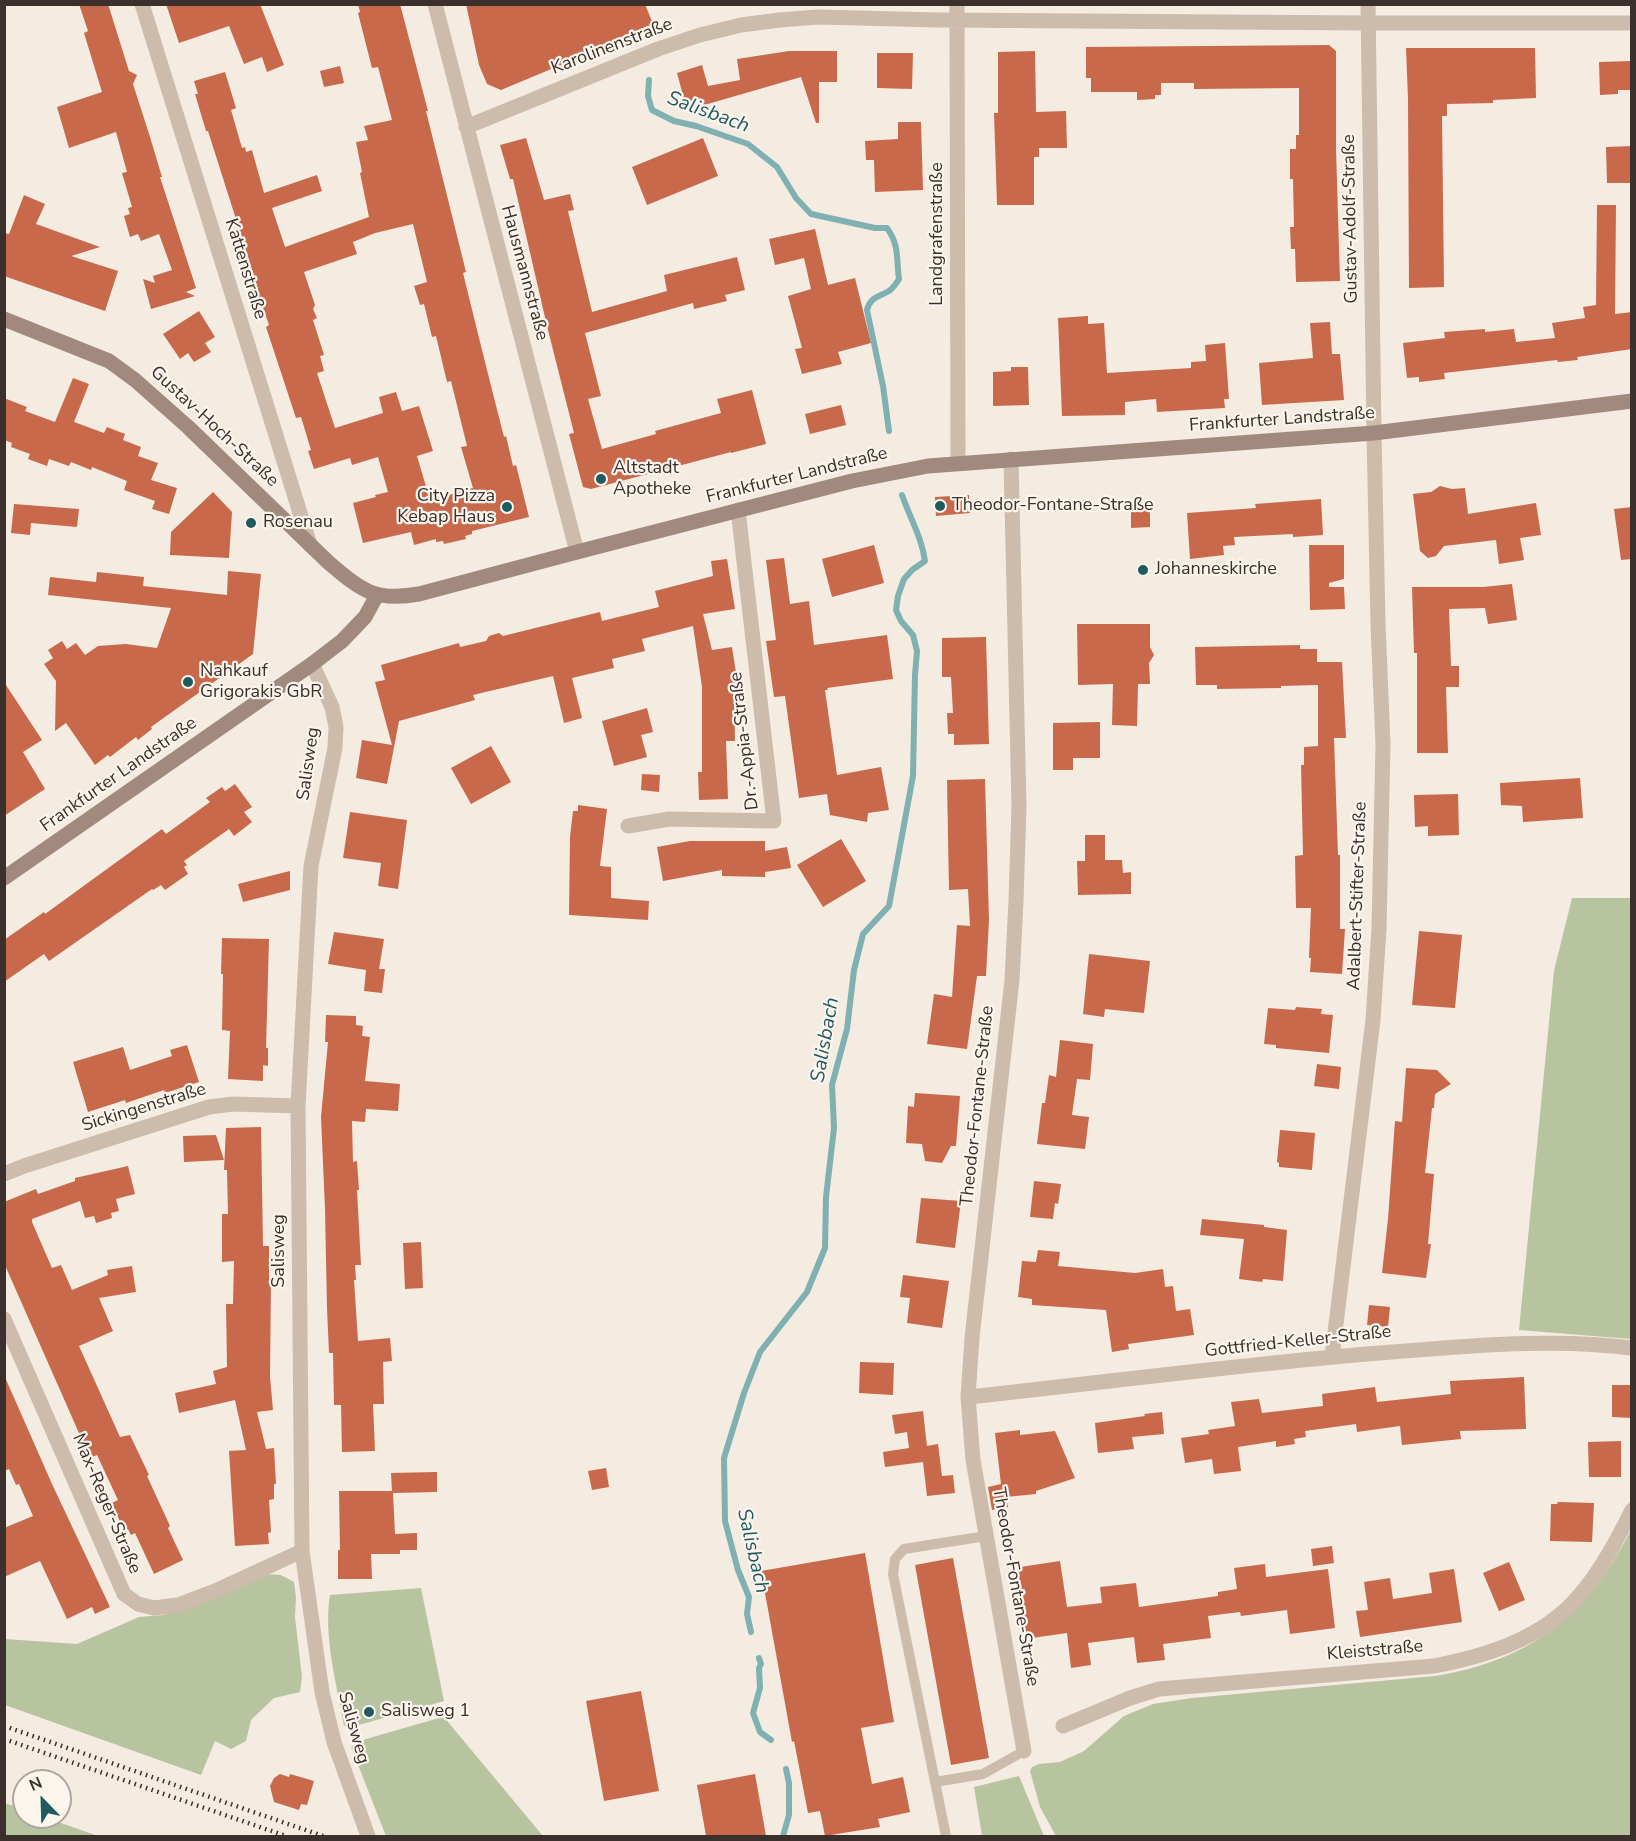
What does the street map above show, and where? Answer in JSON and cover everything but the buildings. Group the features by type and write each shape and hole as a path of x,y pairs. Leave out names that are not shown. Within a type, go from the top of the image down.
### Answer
{"main road":[{"name":"Gustav-Hoch-Straße","path":"4,319 101,358 127,374 188,427 346,577 377,595"},
{"name":"Frankfurter Landstraße","path":"4,878 312,664 342,640 365,617 377,595 403,597 419,594 852,481 928,466 1374,433 1632,401"}],"street":[{"name":"Kattenstraße","path":"142,4 310,544"},
{"name":"Hausmannstraße","path":"435,4 577,552"},
{"name":"Gustav-Adolf-Straße","path":"1368,4 1374,433"},
{"name":"Karolinenstraße","path":"466,127 658,49 700,35 741,25 817,17 957,12 1368,23 1632,23"},
{"name":"Landgrafenstraße","path":"957,12 958,462"},
{"name":"Adalbert-Stifter-Straße","path":"1332,1357 1371,1031 1379,929 1383,744 1374,433"},
{"name":"Theodor-Fontane-Straße","path":"1011,459 1019,806 1016,901 1012,980 972,1338 968,1397 973,1460 1024,1751"},
{"name":"Dr.-Appia-Straße","path":"628,826 669,819 774,821 738,510"},
{"name":"Salisweg","path":"312,664 332,707 336,737 311,866 298,1106 302,1551 322,1692 334,1742 368,1836"},
{"name":"Sickingenstraße","path":"4,1174 209,1107 233,1104 298,1106"},
{"name":"Max-Reger-Straße","path":"4,1319 124,1594 138,1604 154,1608 178,1605 215,1591 302,1551"},
{"name":"Gottfried-Keller-Straße","path":"968,1397 1332,1357 1535,1342 1604,1344 1632,1348"},
{"name":"Kleiststraße","path":"1063,1726 1130,1698 1159,1689 1434,1666 1468,1659 1510,1645 1534,1632 1578,1598 1618,1538 1632,1510"}],"lane":[{"path":"946,1836 893,1574 895,1559 904,1549 986,1536"},
{"path":"935,1782 983,1774 1024,1751"}],"green space":[{"path":"1572,898 1631,898 1631,1339 1519,1330 1554,971"},
{"path":"1631,1530 1631,1836 1056,1836 1040,1807 1030,1771 1032,1767 1060,1762 1084,1751 1124,1716 1153,1704 1192,1698 1435,1676 1469,1669 1500,1659 1528,1645 1575,1610 1614,1560"},
{"path":"266,1574 281,1575 294,1582 295,1617 302,1677 300,1692 274,1698 251,1720 246,1741 231,1749 215,1741 201,1775 5,1705 5,1639 77,1644 139,1617 163,1615 184,1608"},
{"path":"421,1588 444,1701 359,1725 344,1726 328,1627 330,1595"},
{"path":"446,1716 448,1722 543,1836 386,1836 351,1747 366,1739"},
{"path":"1019,1776 1044,1836 982,1836 974,1787"},
{"path":"5,1803 12,1806 12,1829 72,1829 72,1827 98,1836 5,1836"}],"waterway":[{"name":"Salisbach","path":"649,80 648,96 652,110 674,121 748,144 777,167 796,198 811,214 875,228 887,228 896,247 899,279 889,291 873,300 867,310 883,386 889,431"},
{"name":"Salisbach","path":"751,1632 747,1614 749,1597 738,1570 725,1521 724,1458 744,1393 760,1352 807,1292 825,1248 826,1197 834,1128 832,1085 847,1029 854,970 863,934 889,906 913,776 917,651 913,635 901,621 896,610 904,579 925,561 919,536 902,495"},
{"name":"Salisbach","path":"759,1658 760,1688 753,1713 760,1732 771,1740"},
{"name":"Salisbach","path":"783,1836 789,1815 789,1783 786,1769"}],"railway":[{"path":"4,1726 323,1836"},
{"path":"4,1739 286,1836"}],"place":[{"name":"Altstadt Apotheke","path":"601,479"},
{"name":"Theodor-Fontane-Straße","path":"940,506"},
{"name":"City Pizza Kebap Haus","path":"507,507"},
{"name":"Rosenau","path":"251,523"},
{"name":"Johanneskirche","path":"1143,570"},
{"name":"Nahkauf Grigorakis GbR","path":"188,682"},
{"name":"Salisweg 1","path":"369,1712"}]}
